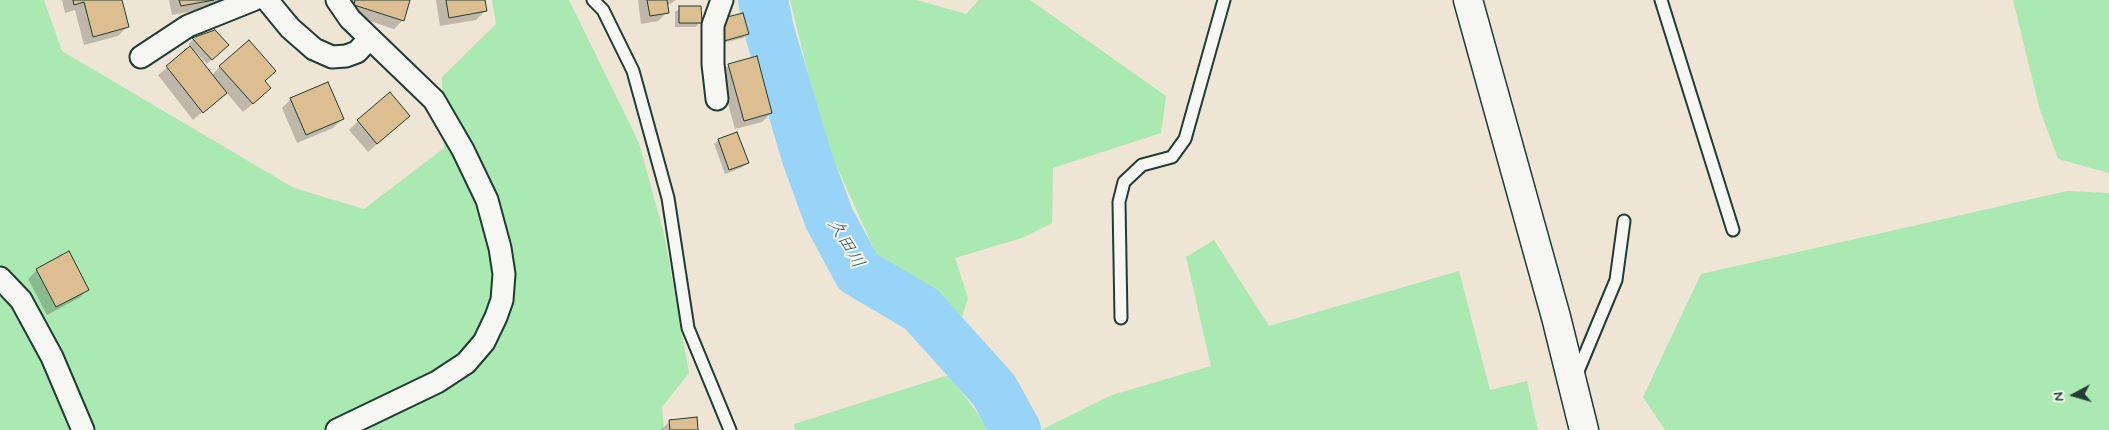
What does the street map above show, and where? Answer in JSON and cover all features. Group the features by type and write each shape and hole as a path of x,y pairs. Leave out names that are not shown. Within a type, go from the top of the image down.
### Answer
{"street":[{"path":"141,57 188,26 253,0"},
{"path":"268,0 290,28 314,49 332,56 346,56 357,52 369,39"},
{"path":"336,430 437,382 466,363 484,342 502,300 504,274 500,248 487,200 463,150 434,100 350,20 337,0"},
{"path":"717,99 713,64 713,25 722,0"},
{"path":"1468,0 1573,383 1584,430"},
{"path":"0,278 21,300 52,357 83,430"}],"lane":[{"path":"593,0 603,10 634,71 668,198 688,328 730,430"},
{"path":"1121,318 1119,202 1124,182 1142,165 1172,157 1185,139 1224,0"},
{"path":"1662,0 1732,230"},
{"path":"1573,383 1616,280 1624,221"}],"green space":[{"path":"0,0 44,0 62,51 294,188 364,209 444,148 442,77 496,24 492,0 569,0 639,143 664,234 689,373 662,407 664,430 0,430"},
{"path":"790,0 917,0 966,14 979,0 1030,0 1166,96 1161,133 1053,168 1052,223 1022,238 955,258 968,298 962,317 882,267 824,138"},
{"path":"2013,0 2109,0 2109,173 2058,159 2040,110"},
{"path":"2067,191 2109,193 2109,430 1665,430 1643,397 1701,274"},
{"path":"1214,240 1269,326 1459,271 1490,390 1527,381 1538,430 1041,430 1112,395 1211,366 1186,257"},
{"path":"949,375 990,430 795,430 794,424"}],"building":[{"path":"73,0 122,0 129,27 93,37 84,2 74,5"},
{"path":"179,0 214,0 181,6"},
{"path":"355,0 410,0 404,21 354,5"},
{"path":"446,0 485,0 487,11 449,18"},
{"path":"647,0 667,0 669,13 650,16"},
{"path":"679,6 701,6 702,23 679,23"},
{"path":"743,13 749,34 724,41 720,26 725,25 723,18"},
{"path":"215,30 229,45 212,60 192,38"},
{"path":"249,40 276,71 265,81 271,88 253,104 219,66"},
{"path":"190,46 227,93 203,113 166,66"},
{"path":"757,56 772,113 744,121 728,64"},
{"path":"328,82 344,119 306,135 290,98"},
{"path":"390,92 410,116 377,144 357,120"},
{"path":"737,132 749,163 729,170 718,139"},
{"path":"69,251 89,290 56,307 36,269"},
{"path":"697,417 698,430 670,430 669,420"}],"waterway":[{"name":"久田川","path":"763,0 769,30 807,158 829,218 858,272 921,309 994,390 1016,430"}]}
